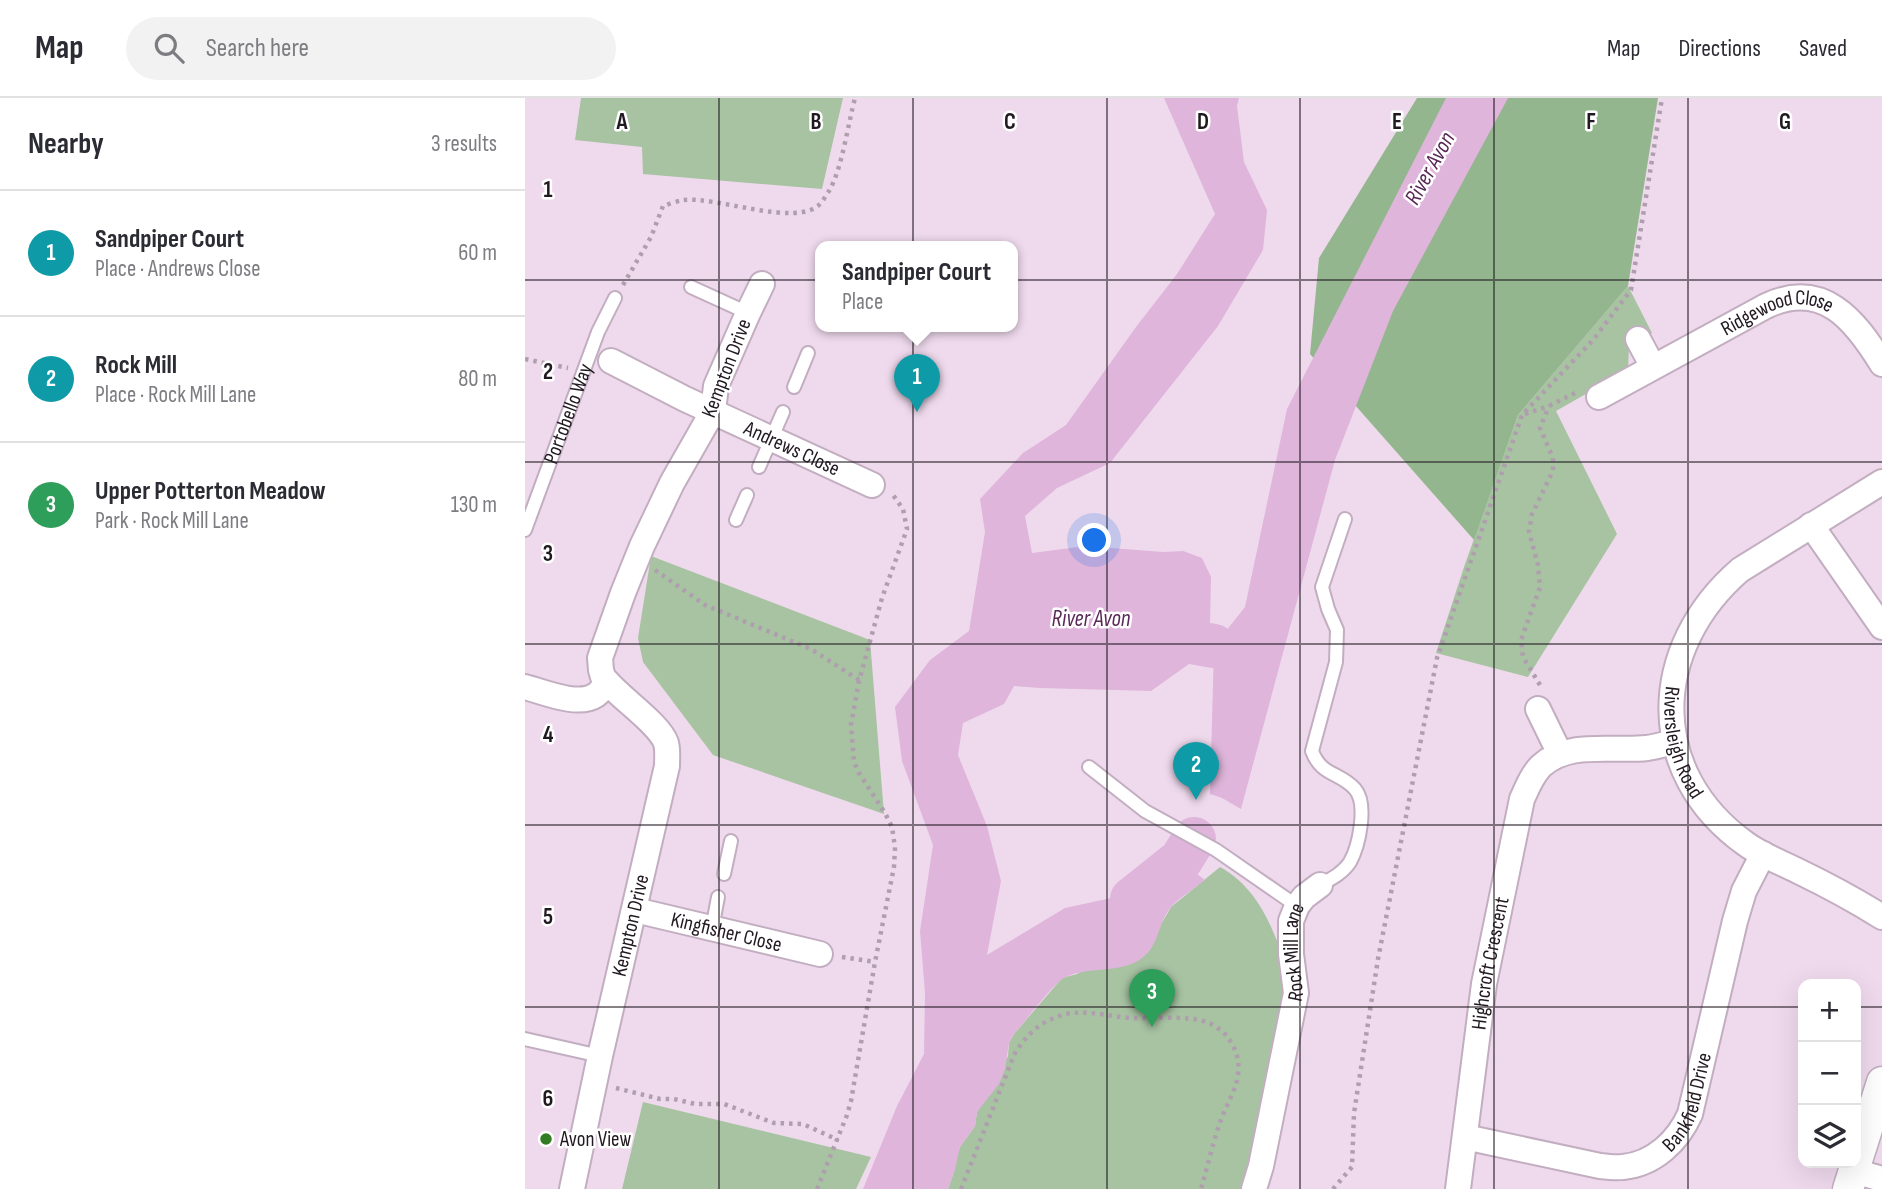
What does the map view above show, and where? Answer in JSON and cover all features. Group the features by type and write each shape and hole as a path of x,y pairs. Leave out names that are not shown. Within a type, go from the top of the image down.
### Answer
{"street":[{"name":"Kempton Drive","path":"572,1189 667,766 667,746 657,730 608,683 601,670 600,659 636,560 672,483 713,411 716,386 762,284"},
{"name":"Ridgewood Close","path":"1599,397 1785,298 1817,300 1844,314 1860,330 1882,364"},
{"path":"1638,340 1653,367"},
{"name":"Andrews Close","path":"611,361 637,376 882,489"},
{"name":"Riversleigh Road","path":"1882,482 1740,570 1721,586 1696,619 1685,643 1673,683 1670,716 1674,742 1693,787 1724,827 1747,845 1844,894 1882,917"},
{"path":"1811,525 1882,627"},
{"path":"525,687 576,700 588,699 608,683"},
{"path":"1538,709 1560,754 1577,750 1648,748 1674,742"},
{"name":"Highcroft Crescent","path":"1458,1189 1484,984 1522,799 1540,767 1560,754"},
{"name":"Bankfield Drive","path":"1465,1137 1600,1166 1622,1168 1657,1156 1672,1143 1690,1114 1737,914 1744,891 1763,854"},
{"name":"Rock Mill Lane","path":"1254,1189 1296,993 1291,954 1291,921 1304,897 1320,885"},
{"name":"Kingfisher Close","path":"635,911 820,954"},
{"path":"1861,1180 1882,1082"}],"lane":[{"path":"691,287 748,313"},
{"name":"Portobello Way","path":"525,530 594,341 615,298"},
{"path":"794,387 808,353"},
{"path":"759,467 783,412"},
{"path":"736,520 747,495"},
{"name":"Rock Mill Lane","path":"1320,885 1344,870 1351,860 1361,819 1361,800 1355,789 1321,767 1312,751 1336,662 1337,631 1322,587 1345,519"},
{"path":"1089,767 1145,811 1216,850 1297,906"},
{"path":"724,874 731,841"},
{"path":"712,929 719,897"},
{"path":"525,1039 600,1056"}],"path":[{"path":"615,298 651,237 663,206 684,200 786,214 804,212 819,205 838,168 855,98"},
{"path":"1333,1189 1352,1167 1354,1113 1378,959 1437,657 1522,415 1593,340 1631,290 1662,98"},
{"path":"525,359 571,369"},
{"path":"1522,415 1549,406 1587,387 1599,397"},
{"path":"1538,709 1550,702 1523,657 1521,640 1540,587 1538,565 1529,532 1532,514 1553,471 1553,458 1540,428 1549,406"},
{"path":"817,1189 851,1101 894,867 892,827 854,762 851,725 859,681 882,598 907,528 903,509 882,489"},
{"path":"636,560 705,605 811,649 859,681"},
{"path":"847,958 875,962"},
{"path":"961,1189 1014,1055 1022,1042 1039,1026 1072,1013 1129,1018 1195,1019 1216,1027 1229,1039 1238,1058 1238,1080 1222,1118 1201,1189"},
{"path":"595,1083 695,1104 724,1104 774,1123 803,1124 838,1140"}],"green space":[{"path":"581,98 843,98 822,189 643,174 642,147 575,140"},
{"path":"1417,98 1658,98 1628,286 1518,415 1474,540 1310,354 1319,258"},
{"path":"1628,286 1652,333 1629,346 1628,370 1556,411 1617,534 1528,677 1436,653 1518,415"},
{"path":"651,556 870,640 884,814 713,755 643,662 638,638"},
{"path":"1220,867 1245,887 1264,913 1288,974 1248,1189 948,1189 960,1147 975,1126 977,1112 1008,1056 1009,1043 1014,1034 1062,978 1077,974 1163,921 1171,907"},
{"path":"643,1102 871,1157 856,1189 622,1189"}],"water":[{"name":"River Avon","path":"1164,98 1239,98 1237,106 1244,162 1267,210 1263,250 1218,326 1110,463 1057,488 1025,516 1032,553 1086,546 1183,551 1202,558 1211,577 1210,626 1206,652 1151,691 1014,686 1004,704 963,723 958,755 987,826 1001,881 987,955 1065,908 1116,897 1160,862 1168,852 1205,880 1171,907 1152,947 1142,958 1124,966 1074,974 1053,987 1009,1043 1005,1069 999,1084 977,1112 975,1126 960,1147 948,1189 863,1189 897,1106 924,1054 925,993 920,931 933,845 902,761 895,707 930,660 969,631 985,532 980,499 1023,453 1066,425 1177,274 1215,214"},
{"path":"1446,98 1508,98 1393,311 1335,460 1241,809 1210,794 1214,646 1245,607 1287,409"}],"waterway":[{"path":"1147,634 1214,646"},
{"name":"River Avon","path":"1132,899 1181,860 1194,839"}],"place":[{"name":"Sandpiper Court","path":"917,412"},
{"name":"Rock Mill","path":"1196,800"},
{"name":"Upper Potterton Meadow","path":"1152,1027"},
{"name":"Avon View","path":"546,1139"}]}
